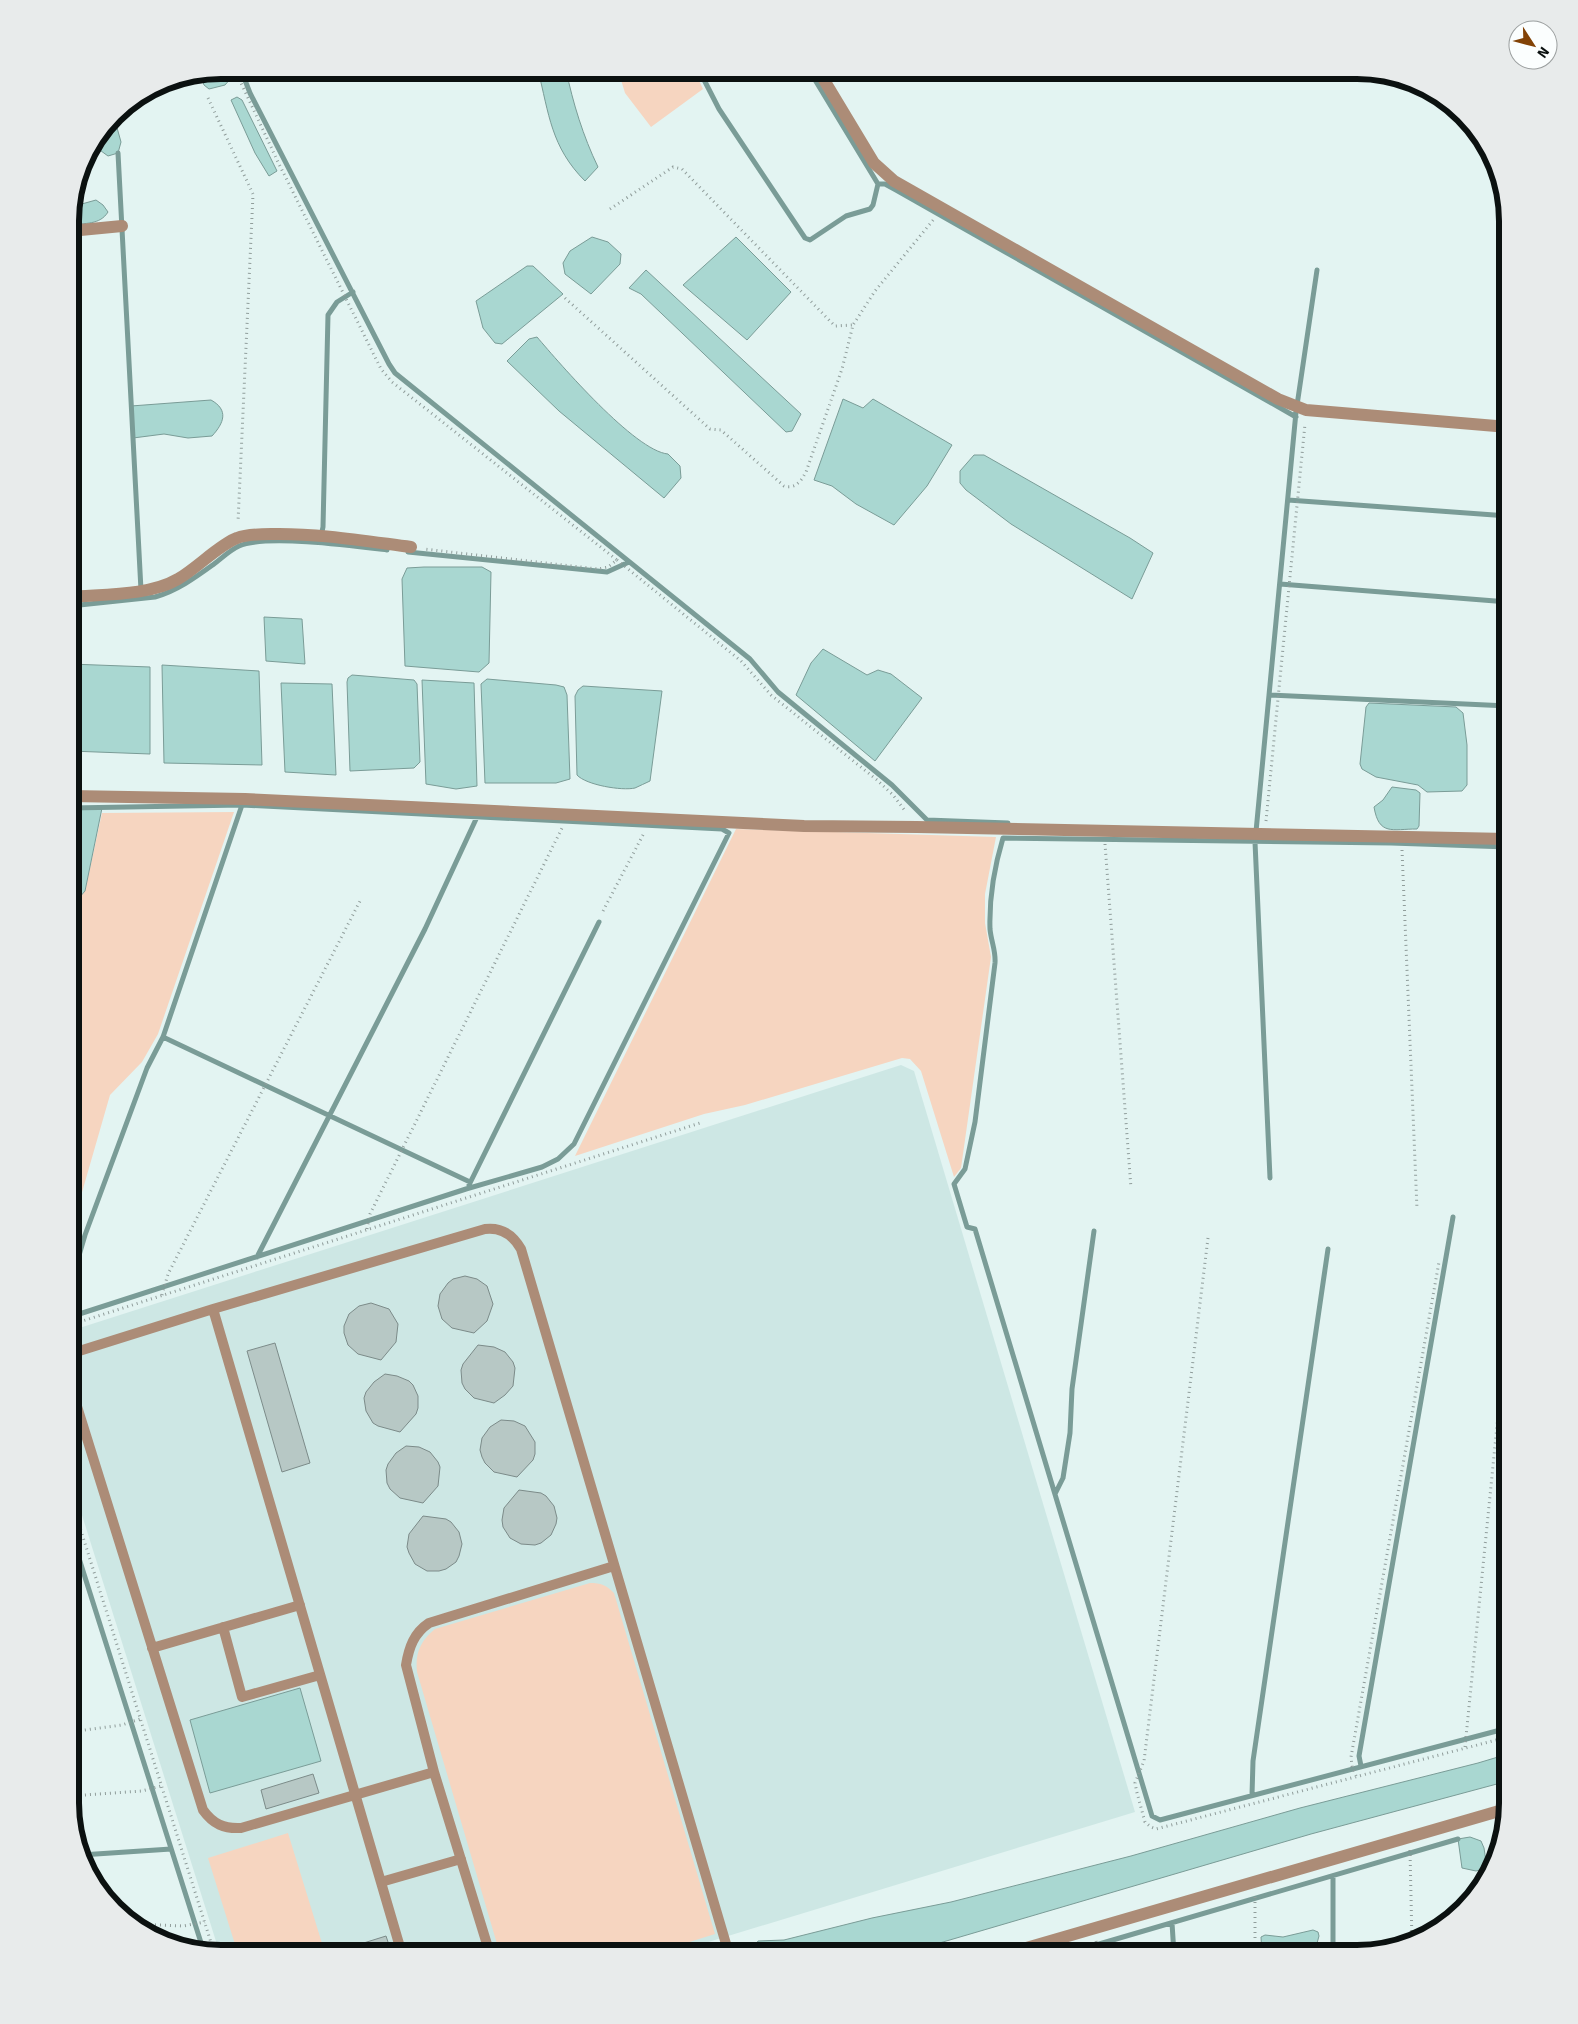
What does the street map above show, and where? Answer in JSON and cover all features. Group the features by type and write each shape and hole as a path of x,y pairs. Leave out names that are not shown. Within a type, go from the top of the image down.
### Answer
{"street":[{"path":"823,79 874,163 894,182 1278,399 1306,410 1499,427"},
{"path":"79,230 122,226"},
{"path":"79,596 151,589 166,585 179,579 237,538 259,534 321,536 411,547"},
{"path":"79,796 245,799 804,826 1104,830 1499,839"},
{"path":"1037,1945 1499,1811"}],"lane":[{"path":"79,1351 213,1309 485,1229 492,1228 508,1234 516,1240 521,1249 726,1945"},
{"path":"213,1309 399,1945"},
{"path":"79,1413 203,1810 215,1823 224,1827 242,1828 434,1772"},
{"path":"483,1945 461,1859 434,1772 406,1665 410,1647 418,1632 429,1623 614,1566"},
{"path":"152,1648 300,1605"},
{"path":"223,1627 242,1697 320,1675"},
{"path":"380,1882 461,1859"}],"path":[{"path":"239,79 380,368 392,382 741,661 771,694 893,795 917,827"},
{"path":"208,98 252,194 237,538"},
{"path":"610,209 673,167 682,169 835,326 853,325"},
{"path":"565,298 710,429 721,430 784,486 790,488 798,484 806,472 842,369 853,325 874,291 942,209"},
{"path":"1265,834 1306,410"},
{"path":"411,547 598,569 608,567 617,560"},
{"path":"367,1229 370,1214 561,831 566,816"},
{"path":"603,911 651,820"},
{"path":"1104,830 1131,1188"},
{"path":"1401,837 1416,1209"},
{"path":"162,1295 168,1274 360,901"},
{"path":"79,1322 700,1123"},
{"path":"1208,1238 1144,1761 1135,1783 1145,1822 1156,1829 1499,1739"},
{"path":"1356,1776 1351,1757 1439,1262"},
{"path":"1465,1747 1499,1406"},
{"path":"79,1525 212,1945"},
{"path":"79,1731 122,1725 140,1719"},
{"path":"79,1795 142,1790 161,1786"},
{"path":"1409,1837 1412,1934"},
{"path":"1255,1882 1256,1945"},
{"path":"148,1925 183,1926 205,1922"}],"shaded area":[{"path":"621,79 698,79 703,89 651,127 625,93"},
{"path":"234,812 158,1034 142,1062 110,1095 79,1203 79,898 85,891 102,813"},
{"path":"736,829 996,837 985,894 985,923 991,957 961,1168 954,1177 921,1071 910,1059 902,1058 745,1105 704,1114 575,1156"},
{"path":"901,1065 914,1071 1135,1812 699,1945 217,1945 79,1506 79,1328"},
{"path":"590,1583 603,1585 614,1593 715,1934 680,1945 497,1945 417,1672 417,1659 422,1643 435,1629"},
{"path":"288,1833 323,1945 235,1945 208,1858"}],"water":[{"path":"230,79 225,85 209,89 204,85 202,80"},
{"path":"540,79 568,79 579,119 598,167 585,181 565,156 558,143"},
{"path":"237,97 242,100 277,171 269,176 255,153 231,100"},
{"path":"116,125 121,142 118,153 108,156 99,149"},
{"path":"96,200 108,212 101,219 92,223 79,224 80,205"},
{"path":"592,237 608,242 621,254 620,264 591,294 565,274 563,263 570,251"},
{"path":"736,237 791,292 747,340 683,285"},
{"path":"527,266 533,266 563,294 502,344 495,343 483,328 476,301"},
{"path":"646,270 801,414 792,431 786,432 641,294 629,288"},
{"path":"537,337 580,385 618,423 654,449 668,454 680,466 681,478 664,498 559,411 507,361 529,339"},
{"path":"843,399 863,408 873,399 952,445 927,486 894,525 856,504 832,486 814,480"},
{"path":"211,400 220,408 223,417 222,422 212,436 188,438 164,434 133,438 131,406"},
{"path":"974,455 984,455 1153,553 1132,599 1011,524 966,490 960,483 960,471"},
{"path":"482,567 491,572 489,663 479,672 405,666 402,579 407,568"},
{"path":"264,617 302,619 305,664 266,661"},
{"path":"823,649 867,675 878,670 891,674 922,698 875,761 796,695 811,663"},
{"path":"79,664 150,667 150,754 79,751"},
{"path":"162,665 259,671 262,765 164,763"},
{"path":"352,675 414,680 417,684 420,762 414,768 350,771 347,682 348,678"},
{"path":"487,679 564,687 567,695 570,779 556,783 485,783 481,684"},
{"path":"422,680 474,683 477,786 456,789 426,784"},
{"path":"281,683 332,684 336,775 285,772"},
{"path":"583,686 662,691 650,781 635,788 622,789 588,782 577,775 575,696"},
{"path":"1369,703 1456,707 1463,713 1467,745 1467,785 1462,791 1427,792 1418,785 1376,777 1362,769 1360,764 1366,707"},
{"path":"1392,787 1416,790 1420,793 1419,826 1417,829 1394,830 1383,827 1379,823 1374,807 1383,800"},
{"path":"79,808 102,808 85,891 79,898"},
{"path":"300,1688 321,1761 210,1793 190,1720"},
{"path":"1499,1757 1499,1783 1311,1834 933,1945 756,1945 758,1941 784,1940 872,1918 951,1902 1131,1856 1300,1808"},
{"path":"1470,1837 1481,1841 1486,1862 1482,1869 1476,1871 1462,1868 1458,1839"},
{"path":"1313,1930 1318,1932 1319,1936 1316,1945 1261,1945 1261,1937 1265,1935 1283,1937"}],"building":[{"path":"465,1276 477,1279 487,1286 493,1304 487,1321 474,1333 452,1328 442,1319 438,1306 440,1294 448,1283 453,1279"},
{"path":"371,1303 389,1309 398,1324 396,1342 381,1360 358,1354 348,1345 344,1333 344,1326 349,1314 359,1306"},
{"path":"275,1343 310,1463 282,1472 247,1351"},
{"path":"478,1345 494,1347 505,1352 515,1368 513,1386 494,1403 474,1398 462,1383 461,1370 463,1364"},
{"path":"385,1374 409,1381 418,1396 416,1414 400,1432 373,1423 366,1411 364,1398 366,1392 374,1382"},
{"path":"501,1420 514,1421 525,1426 535,1442 533,1460 517,1477 494,1472 485,1463 480,1450 482,1438 490,1427"},
{"path":"406,1446 419,1447 430,1452 440,1467 438,1486 423,1503 400,1498 390,1489 387,1483 386,1470 388,1464 396,1453"},
{"path":"519,1490 541,1493 554,1506 557,1518 556,1524 551,1535 541,1543 535,1545 521,1544 510,1538 503,1527 504,1508"},
{"path":"423,1516 446,1519 459,1532 462,1544 459,1556 456,1562 446,1569 427,1571 415,1564 409,1553 407,1547 409,1534"},
{"path":"313,1774 319,1793 266,1809 261,1790"},
{"path":"386,1936 389,1945 357,1945"}],"waterway":[{"path":"245,79 250,93 395,373 750,659 778,692 892,785 927,820 1008,823"},
{"path":"704,79 719,109 805,238 810,240 846,216 870,209 873,205 878,184"},
{"path":"814,79 878,184 885,184 896,190 1296,417"},
{"path":"118,153 141,590"},
{"path":"1270,1178 1255,842 1296,412 1317,270"},
{"path":"321,536 323,527 328,315 337,302 353,292"},
{"path":"1288,500 1499,515"},
{"path":"79,605 155,597 193,579 239,546 252,543 269,541 311,542 387,550"},
{"path":"408,552 607,572 629,562"},
{"path":"1280,584 1499,601"},
{"path":"1269,695 1499,706"},
{"path":"79,1255 147,1068 163,1037 242,805"},
{"path":"79,808 242,805 722,829 729,833 574,1144 558,1159 542,1167 466,1189 79,1314"},
{"path":"257,1257 425,929 477,817"},
{"path":"1499,847 1391,843 1003,838 991,894 990,929 995,963 975,1122 965,1169 954,1184 967,1227 975,1229 1152,1816 1160,1820 1499,1730"},
{"path":"469,1185 599,922"},
{"path":"163,1037 470,1182"},
{"path":"1361,1766 1359,1756 1453,1217"},
{"path":"1055,1494 1063,1478 1070,1433 1072,1389 1094,1231"},
{"path":"1252,1795 1253,1761 1328,1249"},
{"path":"79,1558 201,1944"},
{"path":"1096,1945 1458,1839"},
{"path":"89,1854 171,1849"},
{"path":"1333,1876 1333,1945"},
{"path":"1172,1923 1173,1945"}]}
